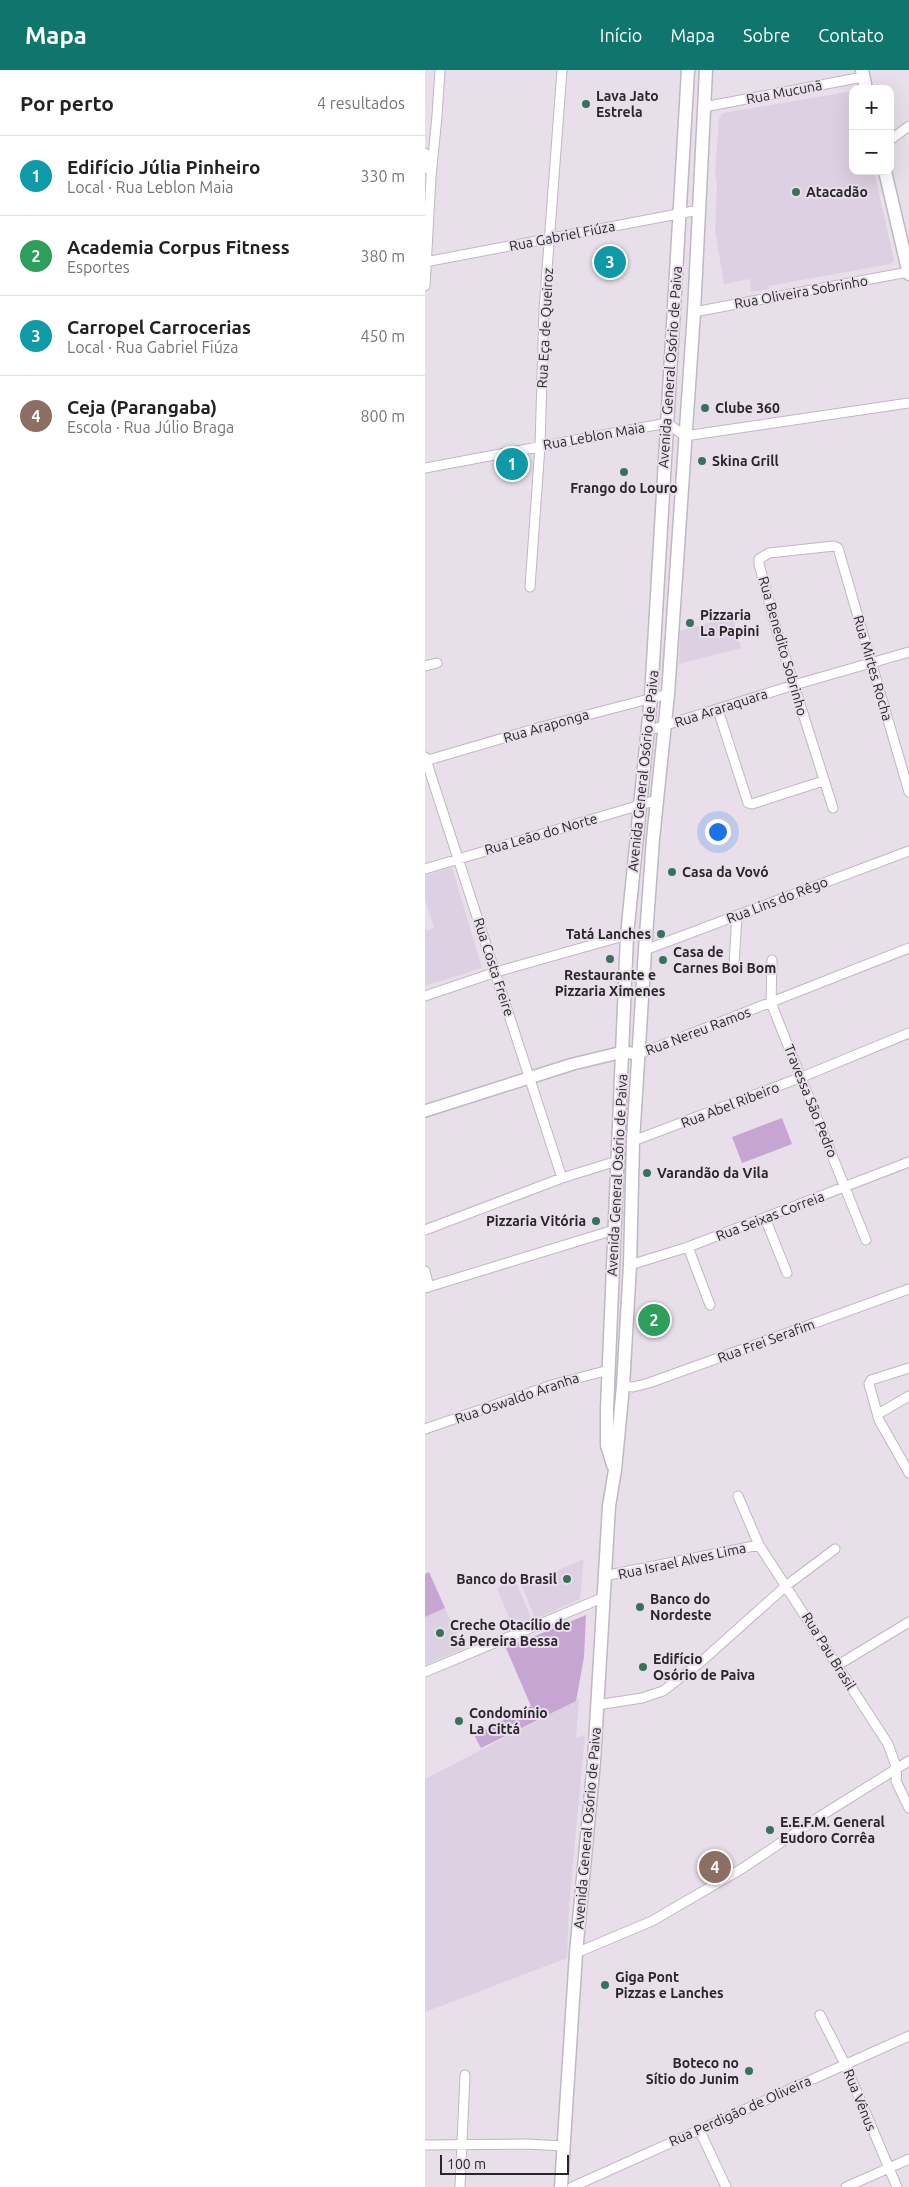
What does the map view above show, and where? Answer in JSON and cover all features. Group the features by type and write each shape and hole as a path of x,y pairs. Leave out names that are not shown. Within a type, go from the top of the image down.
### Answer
{"main road":[{"name":"Avenida General Osório de Paiva","path":"615,1470 607,1445 627,935 651,697 689,70"},
{"name":"Avenida General Osório de Paiva","path":"561,2187 576,1953 594,1761 602,1598 609,1506 615,1470 623,1386 630,1265 633,1142 645,950 657,800 666,726 694,312 706,70"},
{"path":"886,175 907,257 909,273"},
{"path":"656,618 673,618"}],"street":[{"path":"425,286 440,70"},
{"name":"Rua Eça de Queiroz","path":"530,587 540,446 544,310 562,70"},
{"name":"Rua Mucunã","path":"704,107 864,78"},
{"path":"894,137 909,126"},
{"path":"425,153 431,178"},
{"name":"Rua Gabriel Fiúza","path":"426,262 699,210"},
{"name":"Rua Oliveira Sobrinho","path":"694,312 909,273"},
{"path":"667,423 685,436 909,403"},
{"name":"Rua Leblon Maia","path":"425,468 667,423"},
{"name":"Rua Mirtes Rocha","path":"836,546 909,792"},
{"name":"Rua Benedito Sobrinho","path":"833,808 776,628 759,561 764,554 769,553 836,546"},
{"name":"Rua Araraquara","path":"647,731 718,710 794,684 872,664 909,652"},
{"path":"425,666 437,663"},
{"name":"Rua Araponga","path":"425,760 651,697 668,694"},
{"path":"718,710 748,803 752,804 823,781"},
{"name":"Rua Costa Freire","path":"425,760 562,1178"},
{"name":"Rua Leão do Norte","path":"425,869 657,800"},
{"name":"Rua Lins do Rêgo","path":"645,950 909,851"},
{"path":"734,964 737,915"},
{"path":"425,996 496,972 627,935"},
{"name":"Rua Nereu Ramos","path":"425,1111 573,1064 623,1052 639,1054 909,948"},
{"name":"Travessa São Pedro","path":"773,960 771,1003 866,1240"},
{"name":"Rua Abel Ribeiro","path":"633,1142 802,1077 909,1033"},
{"path":"425,1230 562,1178 617,1161"},
{"name":"Rua Seixas Correia","path":"630,1265 688,1247 909,1162"},
{"path":"765,1218 787,1273"},
{"path":"425,1271 427,1288 614,1230"},
{"path":"688,1247 711,1305"},
{"name":"Rua Frei Serafim","path":"623,1386 633,1387 649,1384 909,1288"},
{"path":"909,1368 891,1372 870,1381 872,1398 878,1414 897,1454 909,1473"},
{"name":"Rua Oswaldo Aranha","path":"425,1429 563,1382 609,1370"},
{"path":"878,1414 909,1396"},
{"name":"Rua Pau Brasil","path":"738,1496 759,1545 787,1585 888,1744 897,1769 896,1781 909,1808"},
{"name":"Rua Israel Alves Lima","path":"604,1576 759,1545"},
{"path":"597,1705 642,1698 663,1691 702,1661 787,1585 835,1549"},
{"path":"425,1672 602,1598"},
{"path":"838,1665 909,1622"},
{"path":"576,1953 652,1921 743,1868 819,1817 909,1761"},
{"name":"Rua Vênus","path":"820,2015 845,2064 897,2187"},
{"name":"Rua Perdigão de Oliveira","path":"572,2187 909,2036"},
{"path":"460,2187 465,2076"},
{"path":"699,2129 726,2187"},
{"path":"425,2145 564,2146"},
{"path":"845,2187 909,2160"}],"shaded area":[{"path":"849,92 849,175 875,175 894,260 891,264 768,286 769,289 751,292 750,279 724,284 715,230 717,184 715,170 719,119 723,113"},
{"path":"732,616 741,648 679,664 680,631"},
{"path":"452,867 482,968 425,986 425,931 434,928 425,899 425,876"},
{"path":"782,1118 792,1144 742,1163 732,1137"},
{"path":"584,1559 580,1599 535,1619 522,1586"},
{"path":"429,1572 445,1608 425,1617 425,1574"},
{"path":"515,1580 532,1620 513,1628 497,1588"},
{"name":"Creche Otacílio de Sá Pereira Bessa","path":"445,1608 463,1649 425,1665 425,1617"},
{"path":"586,1615 584,1657 576,1701 481,1748 474,1735 531,1706 506,1648"},
{"path":"579,1699 576,1738 585,1735 569,1906 567,1958 425,2012 425,1779"}],"place":[{"name":"Lava Jato Estrela","path":"586,104"},
{"name":"Atacadão","path":"796,192"},
{"name":"Carropel Carrocerias","path":"610,262"},
{"name":"Clube 360","path":"705,408"},
{"name":"Skina Grill","path":"702,461"},
{"name":"Edifício Júlia Pinheiro","path":"512,464"},
{"name":"Frango do Louro","path":"624,472"},
{"name":"Pizzaria La Papini","path":"690,623"},
{"name":"Casa da Vovó","path":"672,872"},
{"name":"Tatá Lanches","path":"661,934"},
{"name":"Restaurante e Pizzaria Ximenes","path":"610,959"},
{"name":"Casa de Carnes Boi Bom","path":"663,960"},
{"name":"Varandão da Vila","path":"647,1173"},
{"name":"Pizzaria Vitória","path":"596,1221"},
{"name":"Academia Corpus Fitness","path":"654,1320"},
{"name":"Banco do Brasil","path":"567,1579"},
{"name":"Banco do Nordeste","path":"640,1607"},
{"name":"Creche Otacílio de Sá Pereira Bessa","path":"440,1633"},
{"name":"Edifício Osório de Paiva","path":"643,1667"},
{"name":"Condomínio La Cittá","path":"459,1721"},
{"name":"E.E.F.M. General Eudoro Corrêa","path":"770,1830"},
{"name":"Ceja (Parangaba)","path":"715,1867"},
{"name":"Giga Pont Pizzas e Lanches","path":"605,1985"},
{"name":"Boteco no Sítio do Junim","path":"749,2071"}]}
